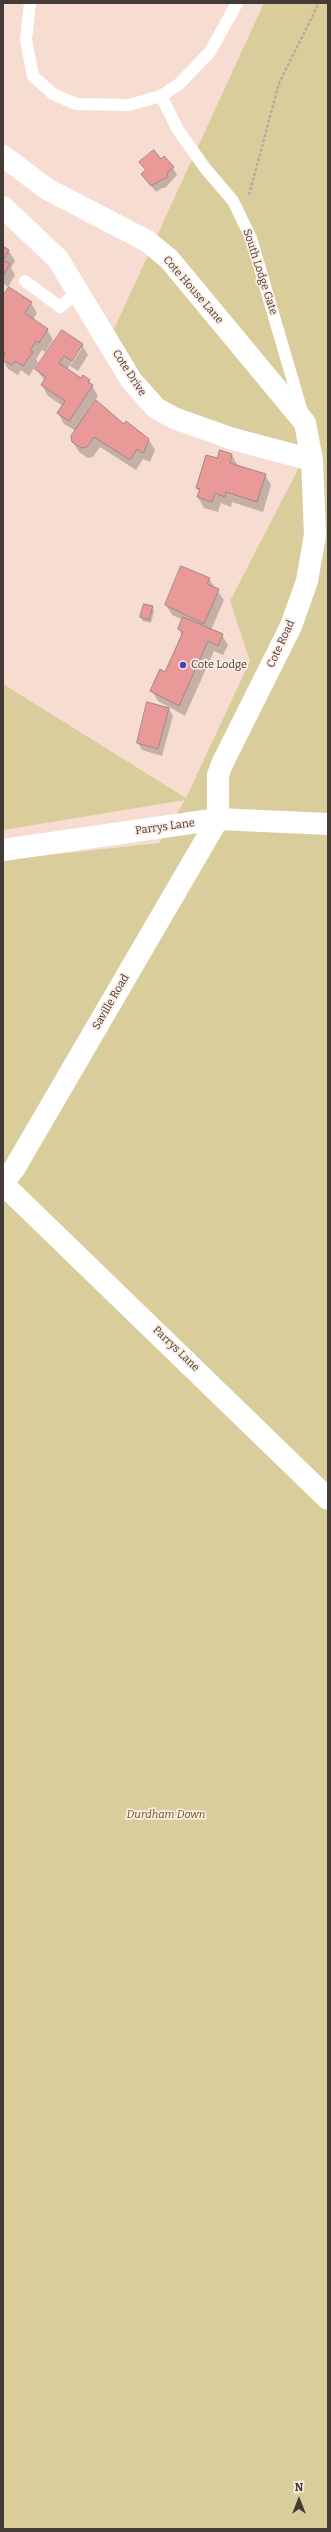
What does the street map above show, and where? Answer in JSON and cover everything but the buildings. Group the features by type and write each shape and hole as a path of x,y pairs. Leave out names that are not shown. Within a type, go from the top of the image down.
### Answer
{"street":[{"name":"Cote House Lane","path":"3,156 47,189 147,241 169,259 305,423 312,460"},
{"name":"Cote Drive","path":"3,207 58,259 131,380 156,408 174,418 233,439 312,460"},
{"name":"Cote Road","path":"218,820 218,776 222,764 290,626 307,581 315,535 312,460"},
{"name":"Parrys Lane","path":"3,850 218,820 328,824"},
{"name":"Saville Road","path":"7,1178 218,820"},
{"name":"Parrys Lane","path":"7,1178 22,1201 328,1499"}],"lane":[{"path":"30,3 26,40 28,59 33,76 53,94 76,104 129,105 161,96 179,84 210,52 237,3"},
{"name":"South Lodge Gate","path":"161,96 178,130 205,168 233,201 251,238 274,312 305,423"},
{"path":"25,281 60,307 78,292"}],"path":[{"path":"243,222 279,83 319,3"}],"green space":[{"name":"Durdham Down","path":"264,3 328,3 328,2529 3,2529 3,860 159,843 185,800 3,830 3,684 186,798 250,661 230,601 307,452 213,425 189,415 167,403 149,390 135,373 126,357 114,329"}],"place":[{"name":"Cote Lodge","path":"183,665"}]}
